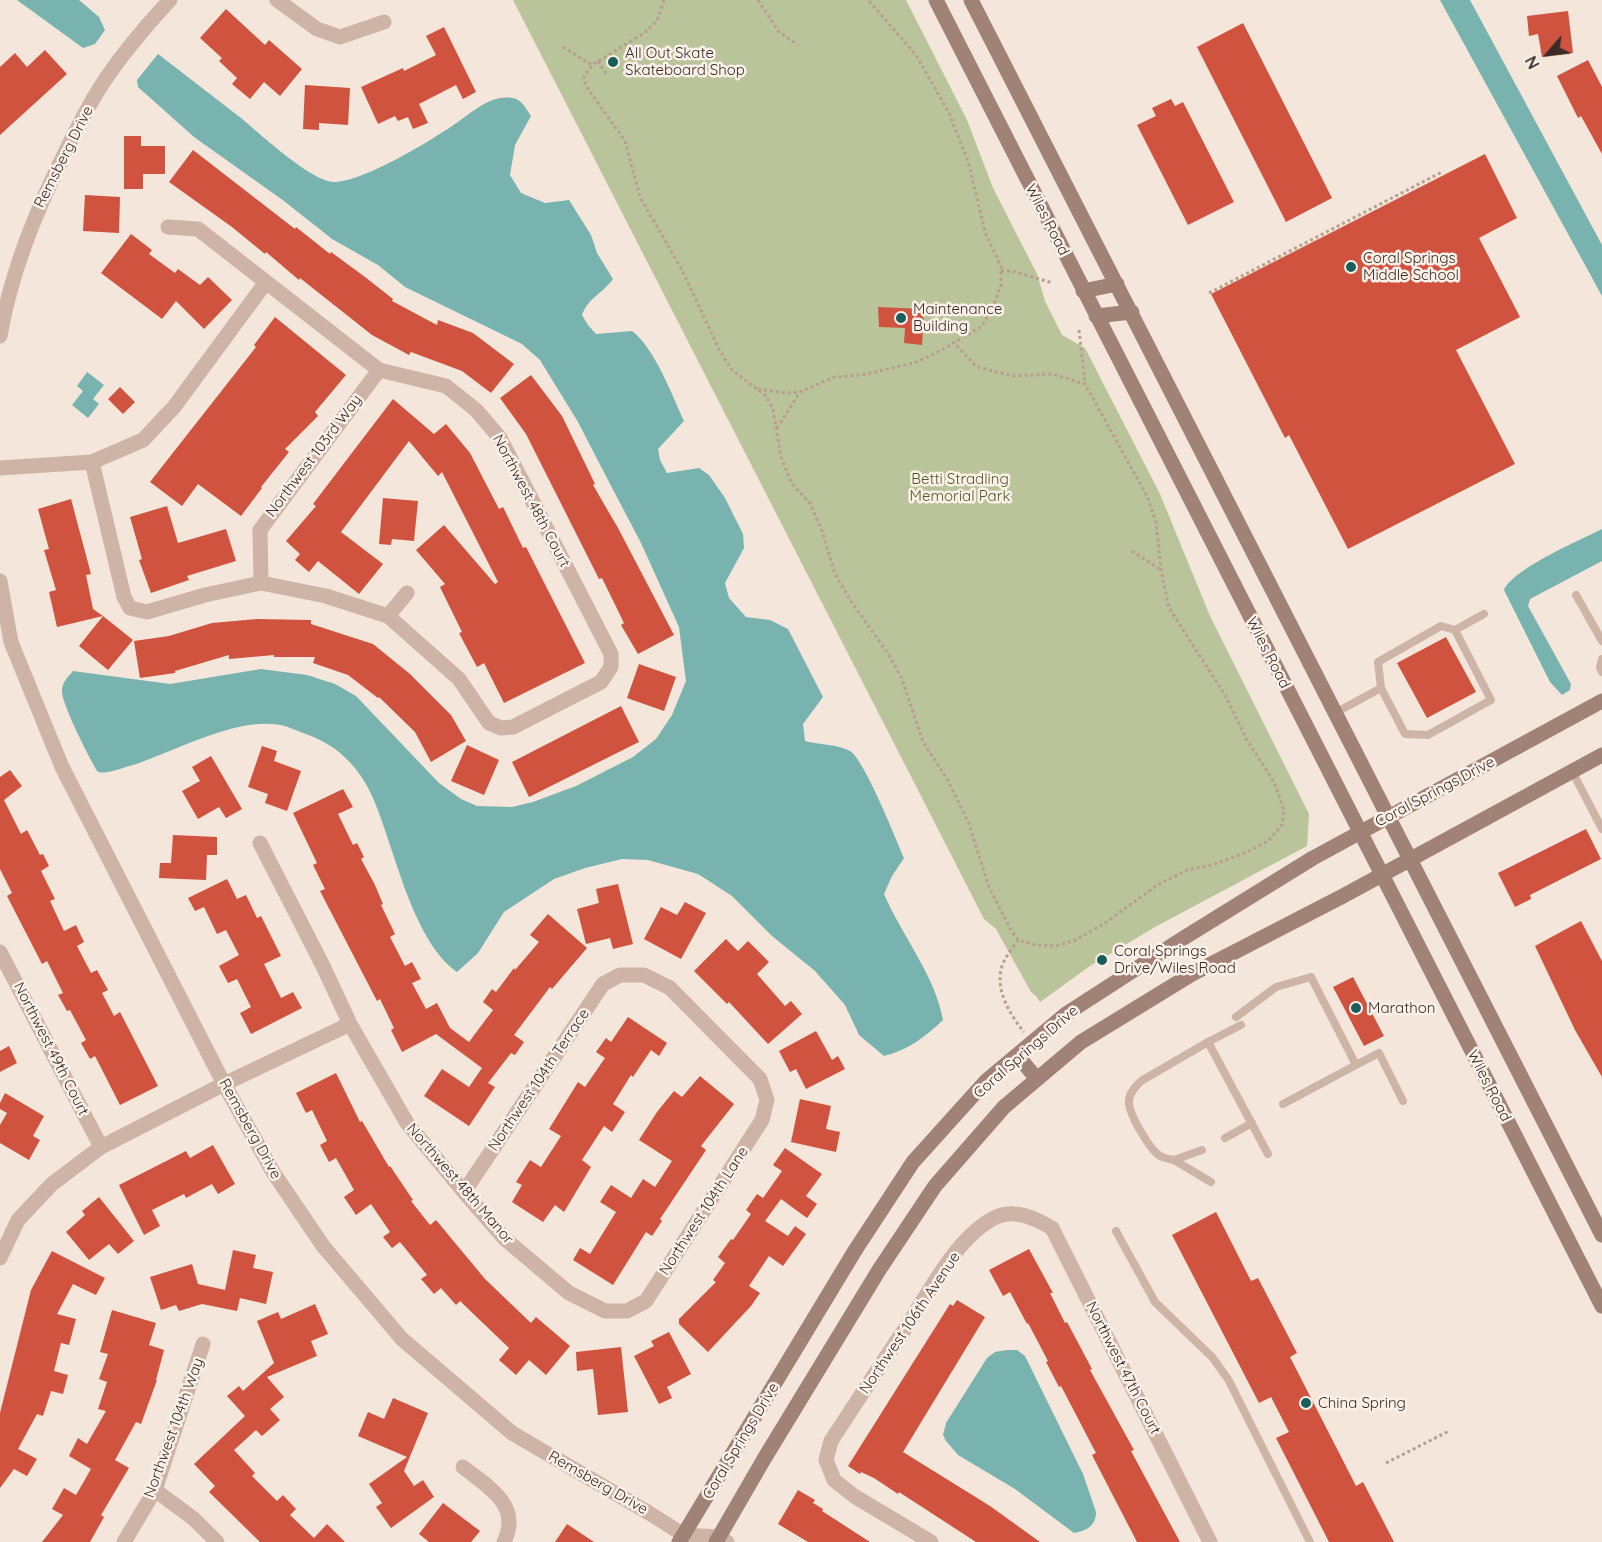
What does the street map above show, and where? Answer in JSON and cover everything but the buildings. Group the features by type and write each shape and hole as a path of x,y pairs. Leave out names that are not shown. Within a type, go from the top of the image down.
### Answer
{"main road":[{"name":"Wiles Road","path":"936,0 1601,1302"},
{"path":"971,0 1602,1235"},
{"path":"1083,291 1117,284"},
{"path":"1096,316 1132,312"},
{"name":"Coral Springs Drive","path":"684,1540 854,1252 914,1162 986,1081 1066,1014 1313,858 1602,701"},
{"name":"Coral Springs Drive","path":"720,1540 867,1290 935,1186 1004,1107 1081,1042 1192,974 1343,896 1602,755"},
{"path":"1017,1055 1037,1079"}],"street":[{"name":"Remsberg Drive","path":"0,336 7,297 38,209 76,130 101,86 139,34 170,0"},
{"path":"277,0 316,29 340,37 384,22"},
{"name":"Northwest 48th Court","path":"168,227 198,229 380,370 446,386 476,410 500,438 611,654 611,668 601,682 513,727 501,728 489,723 459,679 388,616"},
{"path":"0,468 92,462 143,440 166,415 266,282"},
{"name":"Northwest 103rd Way","path":"261,583 260,530 380,370"},
{"path":"92,462 124,597 130,608 147,612 205,595 261,583 326,596 388,616 406,593"},
{"name":"Remsberg Drive","path":"0,581 11,642 62,767 224,1084 273,1172 323,1246 402,1339 512,1433 684,1540 720,1540"},
{"name":"Northwest 48th Manor","path":"260,843 324,966 350,1024 407,1123 505,1239 569,1293 605,1311 627,1311"},
{"name":"Northwest 49th Court","path":"0,952 101,1147"},
{"name":"Northwest 104th Lane","path":"620,975 644,975 670,988 760,1079 767,1100 762,1120 646,1300 627,1311"},
{"name":"Northwest 104th Terrace","path":"464,1192 603,984 620,975"},
{"path":"0,1258 18,1220 52,1185 101,1147 224,1084 350,1024"},
{"name":"Northwest 106th Avenue","path":"931,1542 854,1496 834,1480 826,1460 831,1441 948,1262 971,1235 988,1222 997,1216 1018,1214"},
{"name":"Northwest 47th Court","path":"1018,1214 1033,1217 1052,1228 1210,1542"},
{"name":"Northwest 104th Way","path":"124,1542 155,1490 203,1344"},
{"path":"463,1467 502,1498 510,1517 504,1542"},
{"path":"155,1490 194,1519 218,1542"}],"lane":[{"path":"1576,595 1602,641"},
{"path":"1455,630 1491,700 1428,735 1406,734 1381,688 1378,662 1441,626 1455,630 1484,614"},
{"path":"1602,659 1600,667 1602,672"},
{"path":"1335,713 1381,688"},
{"path":"1572,771 1602,829"},
{"path":"1211,1182 1174,1160 1160,1155 1150,1146 1131,1112 1129,1101 1133,1090 1141,1080 1209,1042 1239,1021 1276,987 1311,977 1356,1065"},
{"path":"1209,1042 1268,1154"},
{"path":"1283,1104 1379,1053 1402,1101"},
{"path":"1225,1138 1252,1124"},
{"path":"1174,1160 1202,1150"},
{"path":"1116,1231 1155,1302 1212,1357 1228,1379 1310,1542"}],"path":[{"path":"664,0 657,21 644,33 592,65 584,78 586,86 625,141 640,198 682,270 719,349 731,369 766,396 773,410 781,457 792,484 810,503 822,531 835,574 850,600 889,655 902,679 923,742 947,779 969,824 989,887 1011,930 1018,940 1035,945 1056,946 1076,940 1105,923 1159,884 1187,870 1212,865 1247,852 1268,840 1282,825 1284,811 1275,784 1247,740 1225,695 1169,608 1161,570 1156,522 1147,496 1086,384 1079,330"},
{"path":"758,0 779,33 798,45"},
{"path":"758,389 786,393 800,392 834,376 861,375 914,363 982,326 1001,285 1001,266 986,235 968,161 949,113 916,56 868,0"},
{"path":"563,47 592,65"},
{"path":"598,61 604,67 606,74"},
{"path":"1209,293 1442,172"},
{"path":"1001,271 1012,271 1053,283"},
{"path":"953,342 977,367 1014,376 1052,374 1086,384"},
{"path":"777,428 800,392"},
{"path":"1132,551 1161,570"},
{"path":"1018,940 1001,969 1003,998 1032,1043"},
{"path":"1386,1463 1449,1431"}],"green space":[{"name":"Betti Stradling Memorial Park","path":"513,0 906,0 967,120 993,188 1037,274 1045,301 1062,335 1085,348 1160,494 1210,616 1309,814 1307,846 1155,927 1090,966 1040,1002 1031,992 996,929 984,919"}],"water":[{"path":"17,0 79,0 99,17 105,30 95,44 83,48"},
{"path":"1440,0 1470,0 1602,245 1602,296"},
{"path":"158,54 300,166 324,180 334,182 361,176 377,169 441,133 488,102 512,98 523,105 531,116 515,145 510,175 521,193 545,203 569,200 591,235 597,253 613,279 588,304 582,315 596,334 632,331 648,348 684,421 658,449 660,460 667,473 699,468 709,475 725,498 743,534 744,548 725,583 729,598 746,617 770,620 788,629 823,697 803,724 805,741 850,751 863,768 887,818 904,858 884,894 926,971 939,1003 943,1020 930,1032 916,1042 884,1056 859,1035 845,1005 815,971 772,936 732,896 698,874 648,860 622,859 585,868 554,879 504,912 478,953 457,972 441,957 416,916 373,798 356,769 331,746 285,726 248,725 228,729 133,765 98,772 63,697 63,685 73,671 170,684 261,669 307,675 335,684 356,696 439,783 461,799 477,806 512,807 576,786 633,757 656,739 672,715 686,681 679,627 641,543 578,422 540,360 522,344 405,287 378,265 332,239 284,201 194,137 138,87 137,80"},
{"path":"87,372 104,385 93,399 99,404 88,418 72,405 83,391 77,386"},
{"path":"1602,529 1602,561 1530,599 1528,606 1571,684 1570,690 1562,695 1550,682 1504,590 1520,573 1533,564"},
{"path":"1017,1350 1025,1356 1083,1474 1096,1517 1090,1527 1082,1531 1074,1533 1015,1489 958,1455 943,1435 946,1423 987,1358 995,1352"}],"place":[{"name":"All Out Skate Skateboard Shop","path":"613,62"},
{"name":"Coral Springs Middle School","path":"1351,267"},
{"name":"Maintenance Building","path":"901,318"},
{"name":"Coral Springs Drive/Wiles Road","path":"1102,960"},
{"name":"Marathon","path":"1356,1008"},
{"name":"China Spring","path":"1306,1403"}]}
